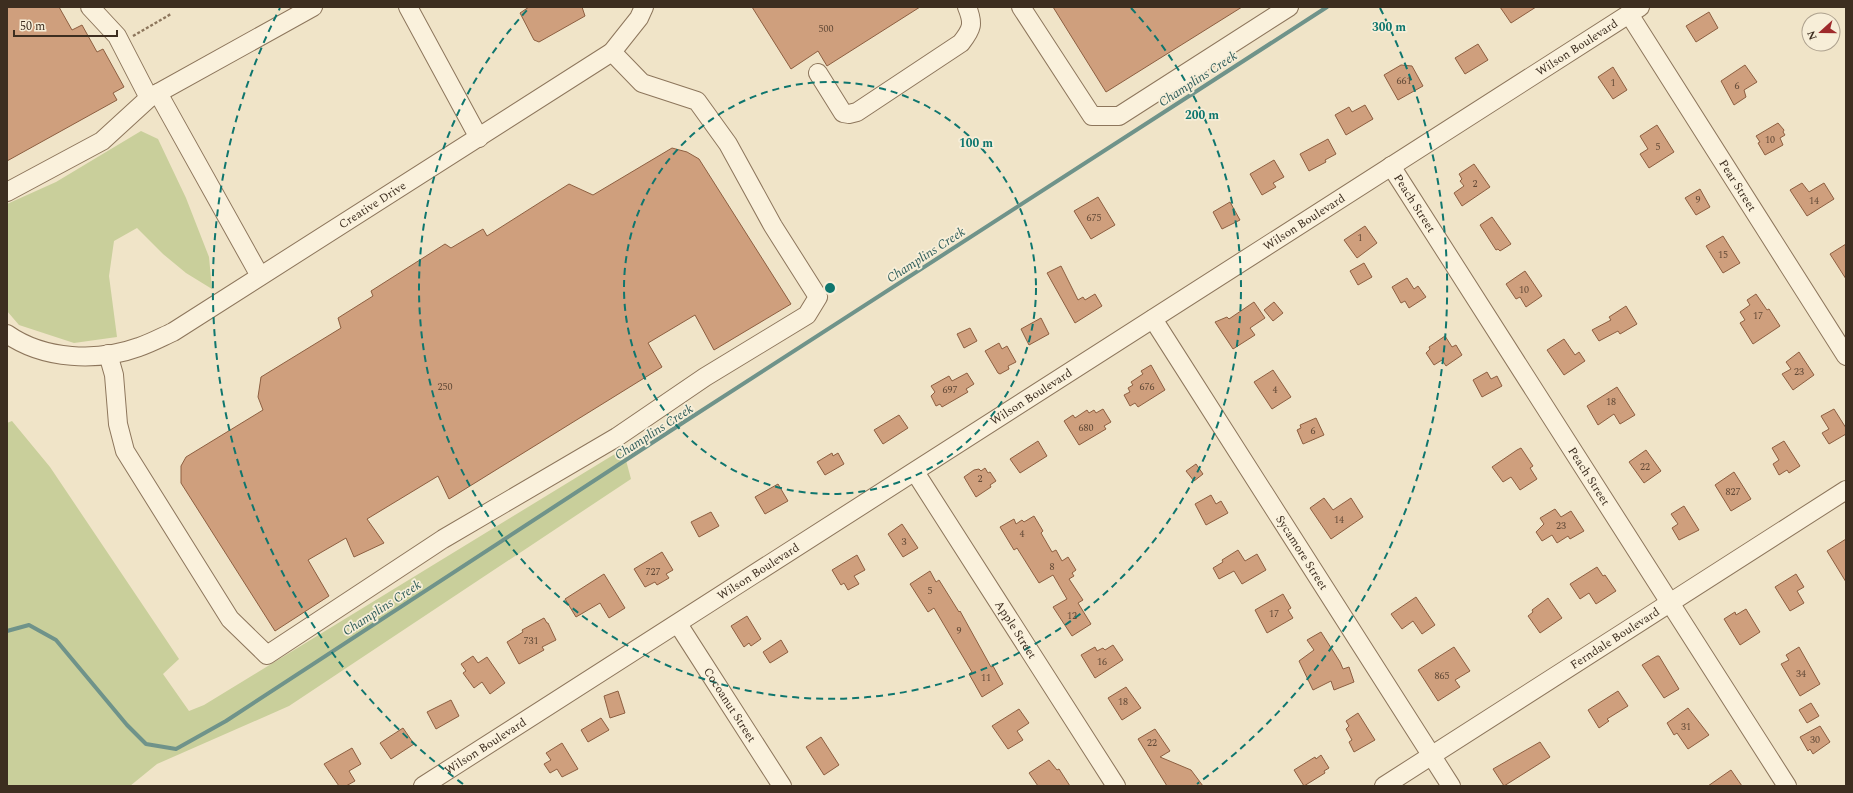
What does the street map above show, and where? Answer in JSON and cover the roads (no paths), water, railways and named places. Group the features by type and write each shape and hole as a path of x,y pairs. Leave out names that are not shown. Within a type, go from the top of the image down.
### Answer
{"street":[{"path":"90,7 117,36 260,276"},
{"path":"7,192 102,141 153,96 313,7"},
{"path":"408,7 479,138"},
{"name":"Creative Drive","path":"7,334 13,339 42,350 74,357 108,354 139,347 173,332 612,52 639,18 644,7"},
{"path":"818,73 843,113 849,114 857,112 961,43 970,31 972,23 967,7"},
{"path":"1021,7 1092,116 1118,116 1289,7"},
{"name":"Wilson Boulevard","path":"423,786 444,781 678,624 1634,10"},
{"name":"Pear Street","path":"1634,10 1846,356"},
{"path":"108,354 114,375 118,424 125,451 230,619 267,655 443,539 617,437 705,377 807,315 818,297 773,226 728,144 698,101 642,83 612,52"},
{"name":"Peach Street","path":"1391,166 1786,786"},
{"name":"Sycamore Street","path":"1153,319 1451,786"},
{"name":"Apple Street","path":"915,472 1116,786"},
{"name":"Ferndale Boulevard","path":"1384,786 1846,490"},
{"name":"Cocoanut Street","path":"678,624 782,786"}],"waterway":[{"name":"Champlins Creek","path":"7,631 29,625 56,640 127,725 146,744 176,749 226,721 684,422 1327,7"}]}
